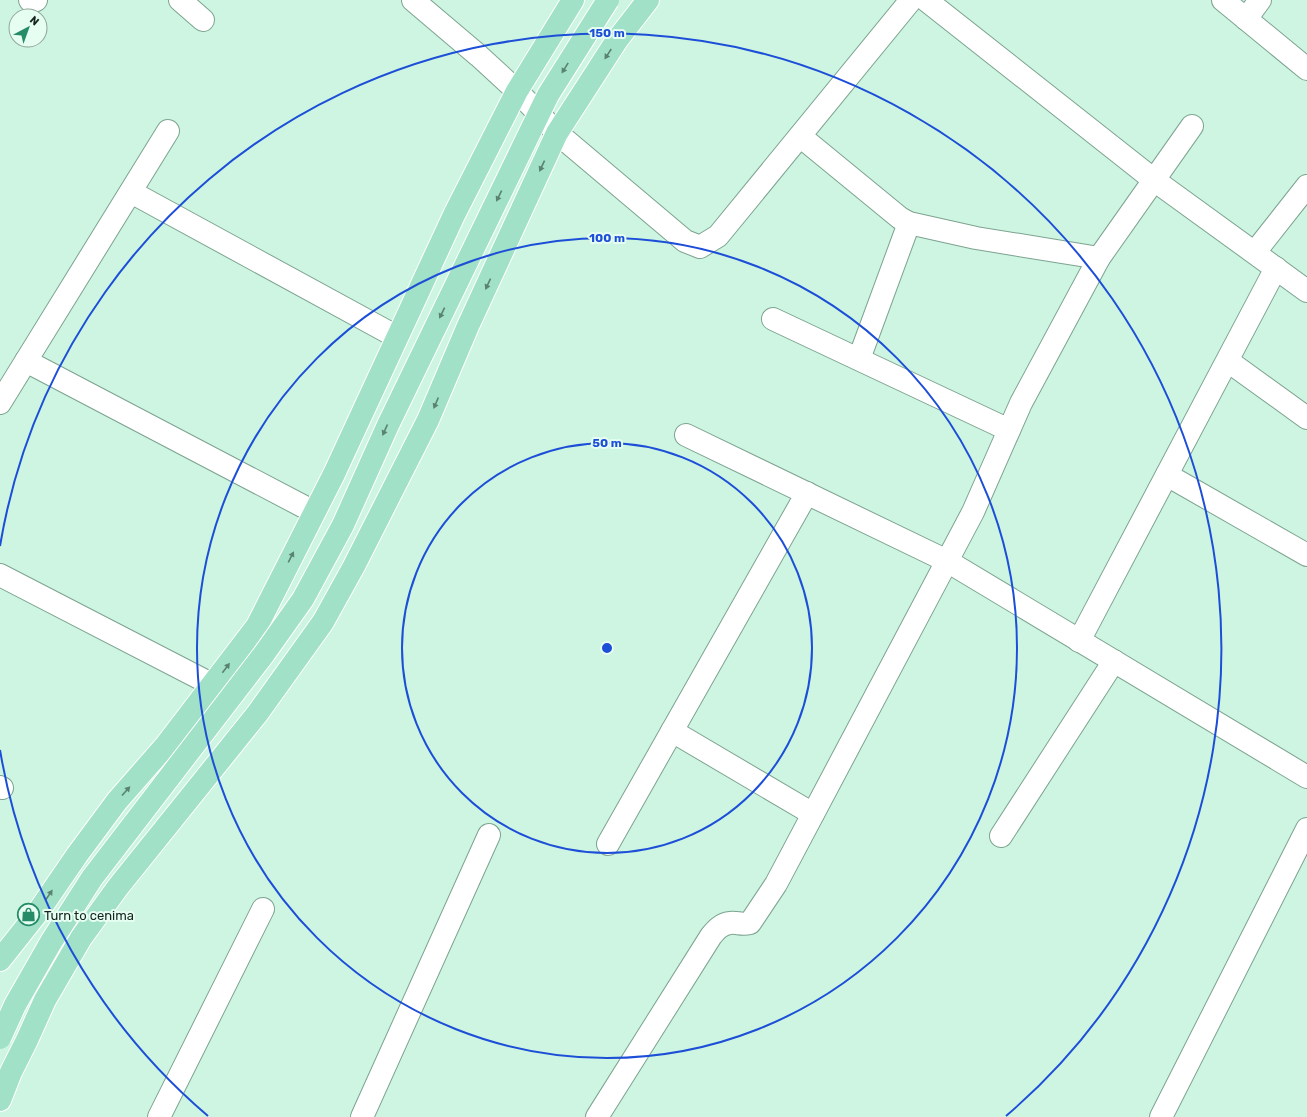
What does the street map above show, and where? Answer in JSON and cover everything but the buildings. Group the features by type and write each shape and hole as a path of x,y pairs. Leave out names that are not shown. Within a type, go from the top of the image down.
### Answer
{"main road":[{"path":"0,960 38,912 77,855 117,801 166,745 213,686 257,626 334,474 454,215 517,91 573,0"},
{"path":"0,1038 15,1005 51,942 92,878 264,654 303,599 344,525 388,425 548,95 608,0"},
{"path":"0,1100 11,1072 28,1040 45,1000 81,938 118,887 257,714 323,622 354,566 428,420 468,326 557,133 617,40 648,0"}],"street":[{"path":"30,0 36,0"},
{"path":"180,0 203,20"},
{"path":"413,0 479,56 517,91 557,133 685,241 700,247 718,236 911,0"},
{"path":"926,0 1154,180 1307,291"},
{"path":"1222,0 1307,69"},
{"path":"1246,19 1260,0"},
{"path":"597,1117 711,936 719,927 730,923 743,925 750,923 776,884 973,512 1021,403 1099,258 1192,126"},
{"path":"0,403 168,131"},
{"path":"800,136 900,218 909,223 976,238 1099,258"},
{"path":"1254,252 1307,186"},
{"path":"131,192 397,337"},
{"path":"859,359 909,223"},
{"path":"1079,641 1276,268"},
{"path":"773,319 1009,430"},
{"path":"26,361 314,512"},
{"path":"1228,361 1307,418"},
{"path":"686,435 947,561 1307,777"},
{"path":"1168,475 1307,555"},
{"path":"608,844 807,493"},
{"path":"0,575 213,686"},
{"path":"1001,836 1114,661"},
{"path":"672,731 813,814"},
{"path":"1161,1117 1307,829"},
{"path":"362,1117 489,835"},
{"path":"159,1117 263,909"}],"place":[{"name":"Turn to cenima","path":"28,915"}]}
